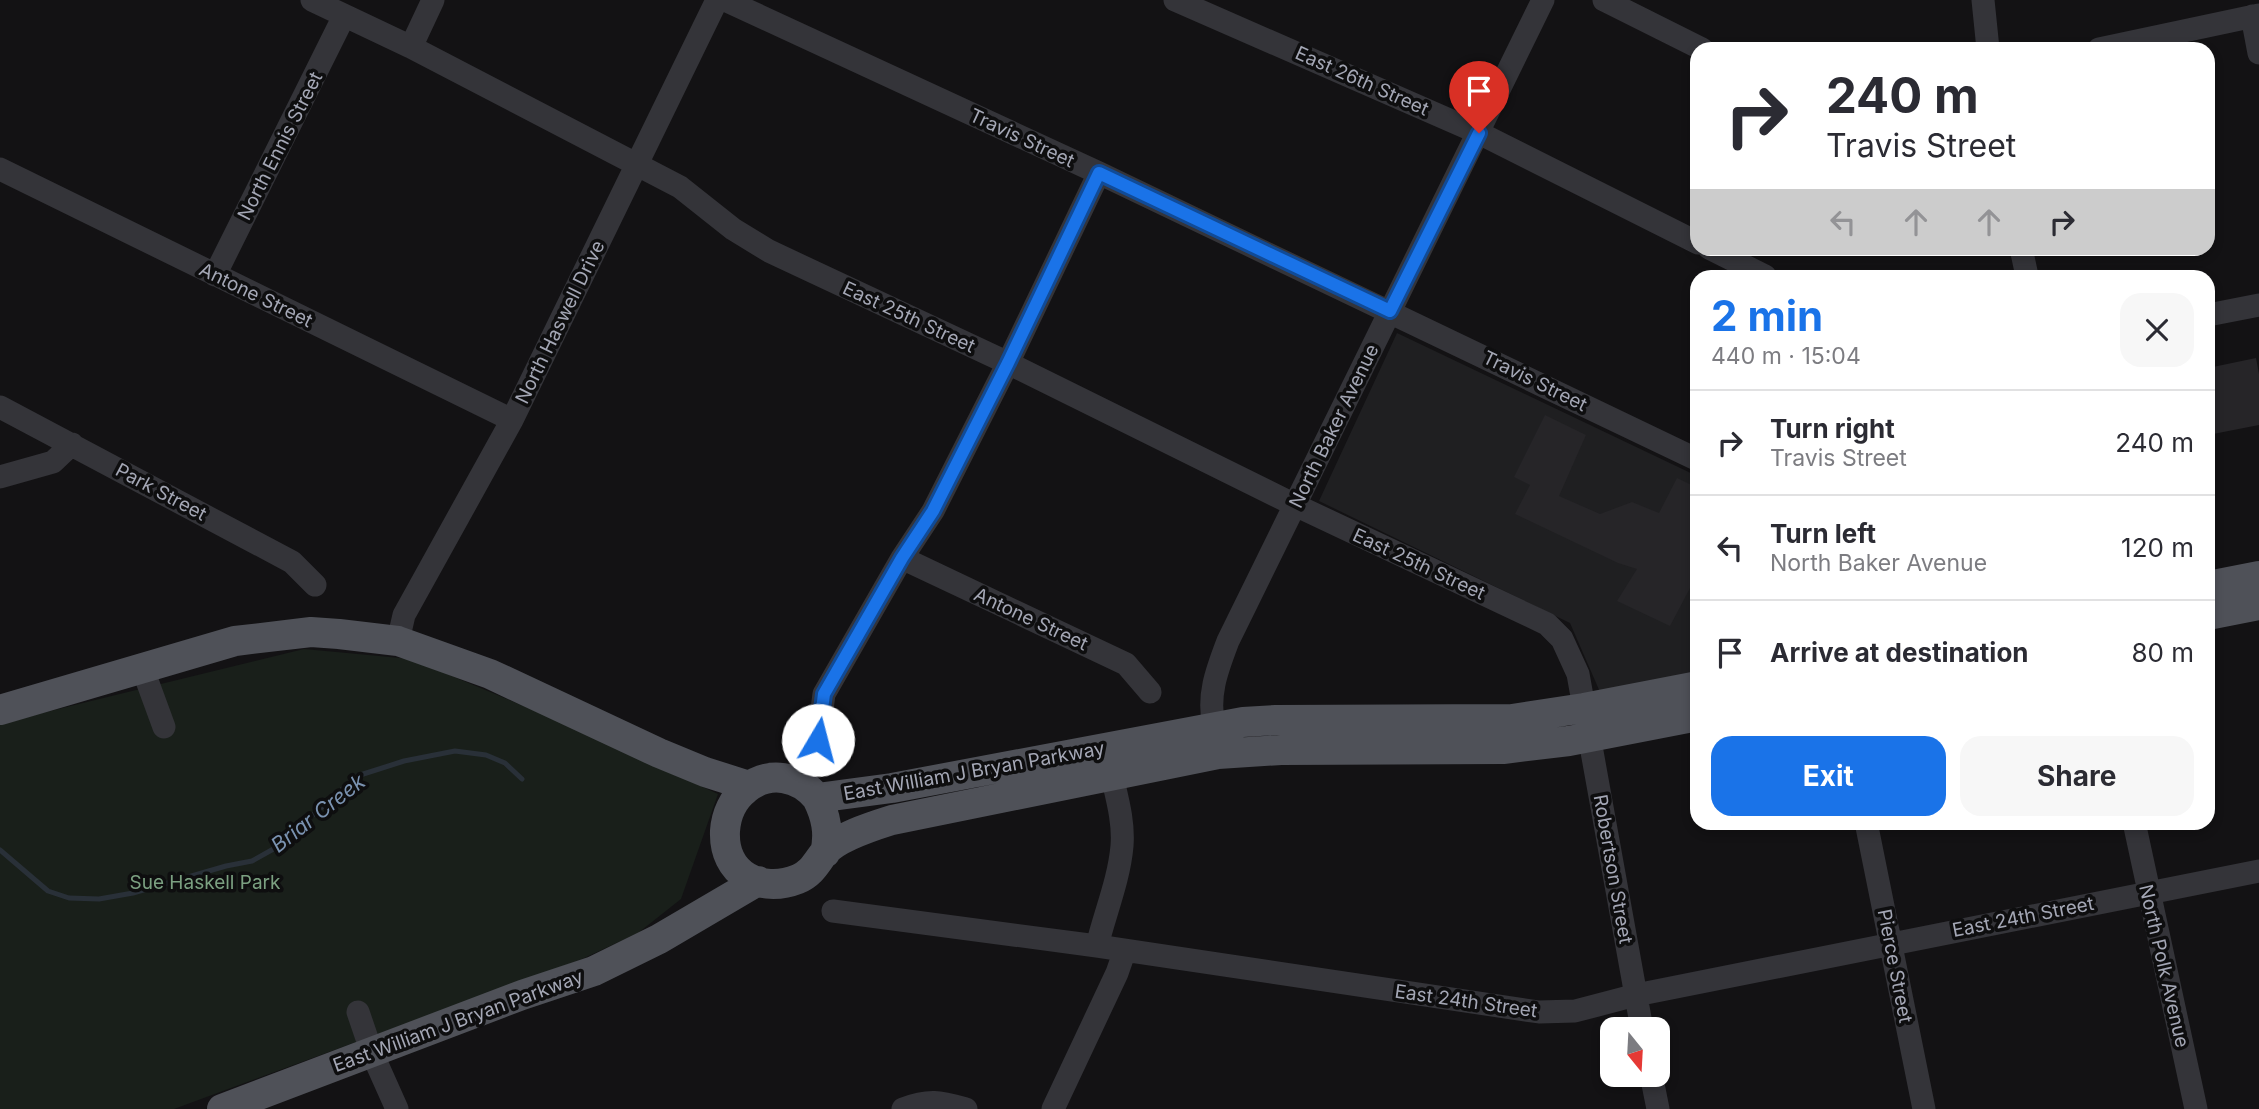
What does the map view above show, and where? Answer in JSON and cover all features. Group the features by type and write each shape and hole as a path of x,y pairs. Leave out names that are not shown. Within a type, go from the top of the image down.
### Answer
{"main road":[{"path":"2215,585 2259,576"},
{"path":"2215,614 2259,605"},
{"path":"0,709 235,640 311,632 398,641 490,674 659,753 749,786 735,800 728,814 725,846 731,864 750,879 758,881"},
{"name":"East William J Bryan Parkway","path":"222,1109 522,995 594,971 659,939 758,881 777,884 798,879 815,868 825,853 849,835 892,820 1244,751 1503,750 1690,689"},
{"name":"East William J Bryan Parkway","path":"749,786 767,779 784,778 795,780 817,798 892,788 1213,726 1276,720 1512,719 1587,722 1690,716"},
{"path":"817,798 825,814 828,830 825,853"}],"street":[{"name":"East 25th Street","path":"312,0 411,47 680,187 733,229 769,251 1008,363 1295,505 1547,624 1562,639 1578,674 1587,722"},
{"path":"411,47 433,0"},
{"name":"North Haswell Drive","path":"398,641 404,615 512,420 717,0"},
{"name":"Travis Street","path":"725,0 1099,173 1690,456"},
{"name":"East 26th Street","path":"1175,0 1479,133 1690,239"},
{"name":"North Baker Avenue","path":"1213,726 1213,679 1228,641 1542,0"},
{"path":"1604,0 1690,43"},
{"path":"1983,0 1987,42"},
{"name":"North Ennis Street","path":"215,275 344,16"},
{"path":"2132,42 2255,16 2259,53"},
{"name":"Antone Street","path":"0,169 512,420"},
{"path":"818,740 824,694 902,558 933,511 1099,173"},
{"path":"1725,256 1753,270"},
{"path":"2215,314 2259,305"},
{"name":"Park Street","path":"0,407 292,562 315,585"},
{"path":"0,477 53,462 72,444"},
{"name":"Antone Street","path":"902,558 1126,664 1150,692"},
{"path":"142,667 164,727"},
{"name":"Robertson Street","path":"1587,722 1640,1017"},
{"path":"1097,946 1122,845 1120,812 1111,776"},
{"name":"Pierce Street","path":"1869,830 1924,1109"},
{"name":"North Polk Avenue","path":"2136,830 2196,1109"},
{"name":"East 24th Street","path":"833,911 1125,950 1539,1012 1575,1011 1636,995 2259,871"},
{"path":"1053,1109 1117,973 1125,950"},
{"path":"358,1012 372,1054 397,1109"},
{"path":"1654,1087 1658,1109"},
{"path":"903,1109 917,1104 938,1102 966,1109"}],"shaded area":[{"path":"1397,333 1690,473 1690,673 1600,692 1570,623 1319,501"}],"green space":[{"name":"Sue Haskell Park","path":"304,649 411,659 562,722 718,794 681,899 638,933 582,959 174,1109 0,1109 0,725"}],"building":[{"path":"2256,358 2259,374 2259,425 2215,434 2215,367"},
{"path":"1545,415 1586,435 1559,496 1600,514 1632,502 1659,513 1677,478 1690,484 1690,588 1670,626 1617,601 1637,569 1618,563 1515,514 1530,485 1514,477"}],"waterway":[{"name":"Briar Creek","path":"0,850 48,891 69,898 99,899 133,893 252,861 277,847 357,776 404,761 455,751 486,755 505,763 522,779"}],"route":[{"path":"818,740 824,694 902,558 933,511 1099,173 1390,311 1479,133"}]}
